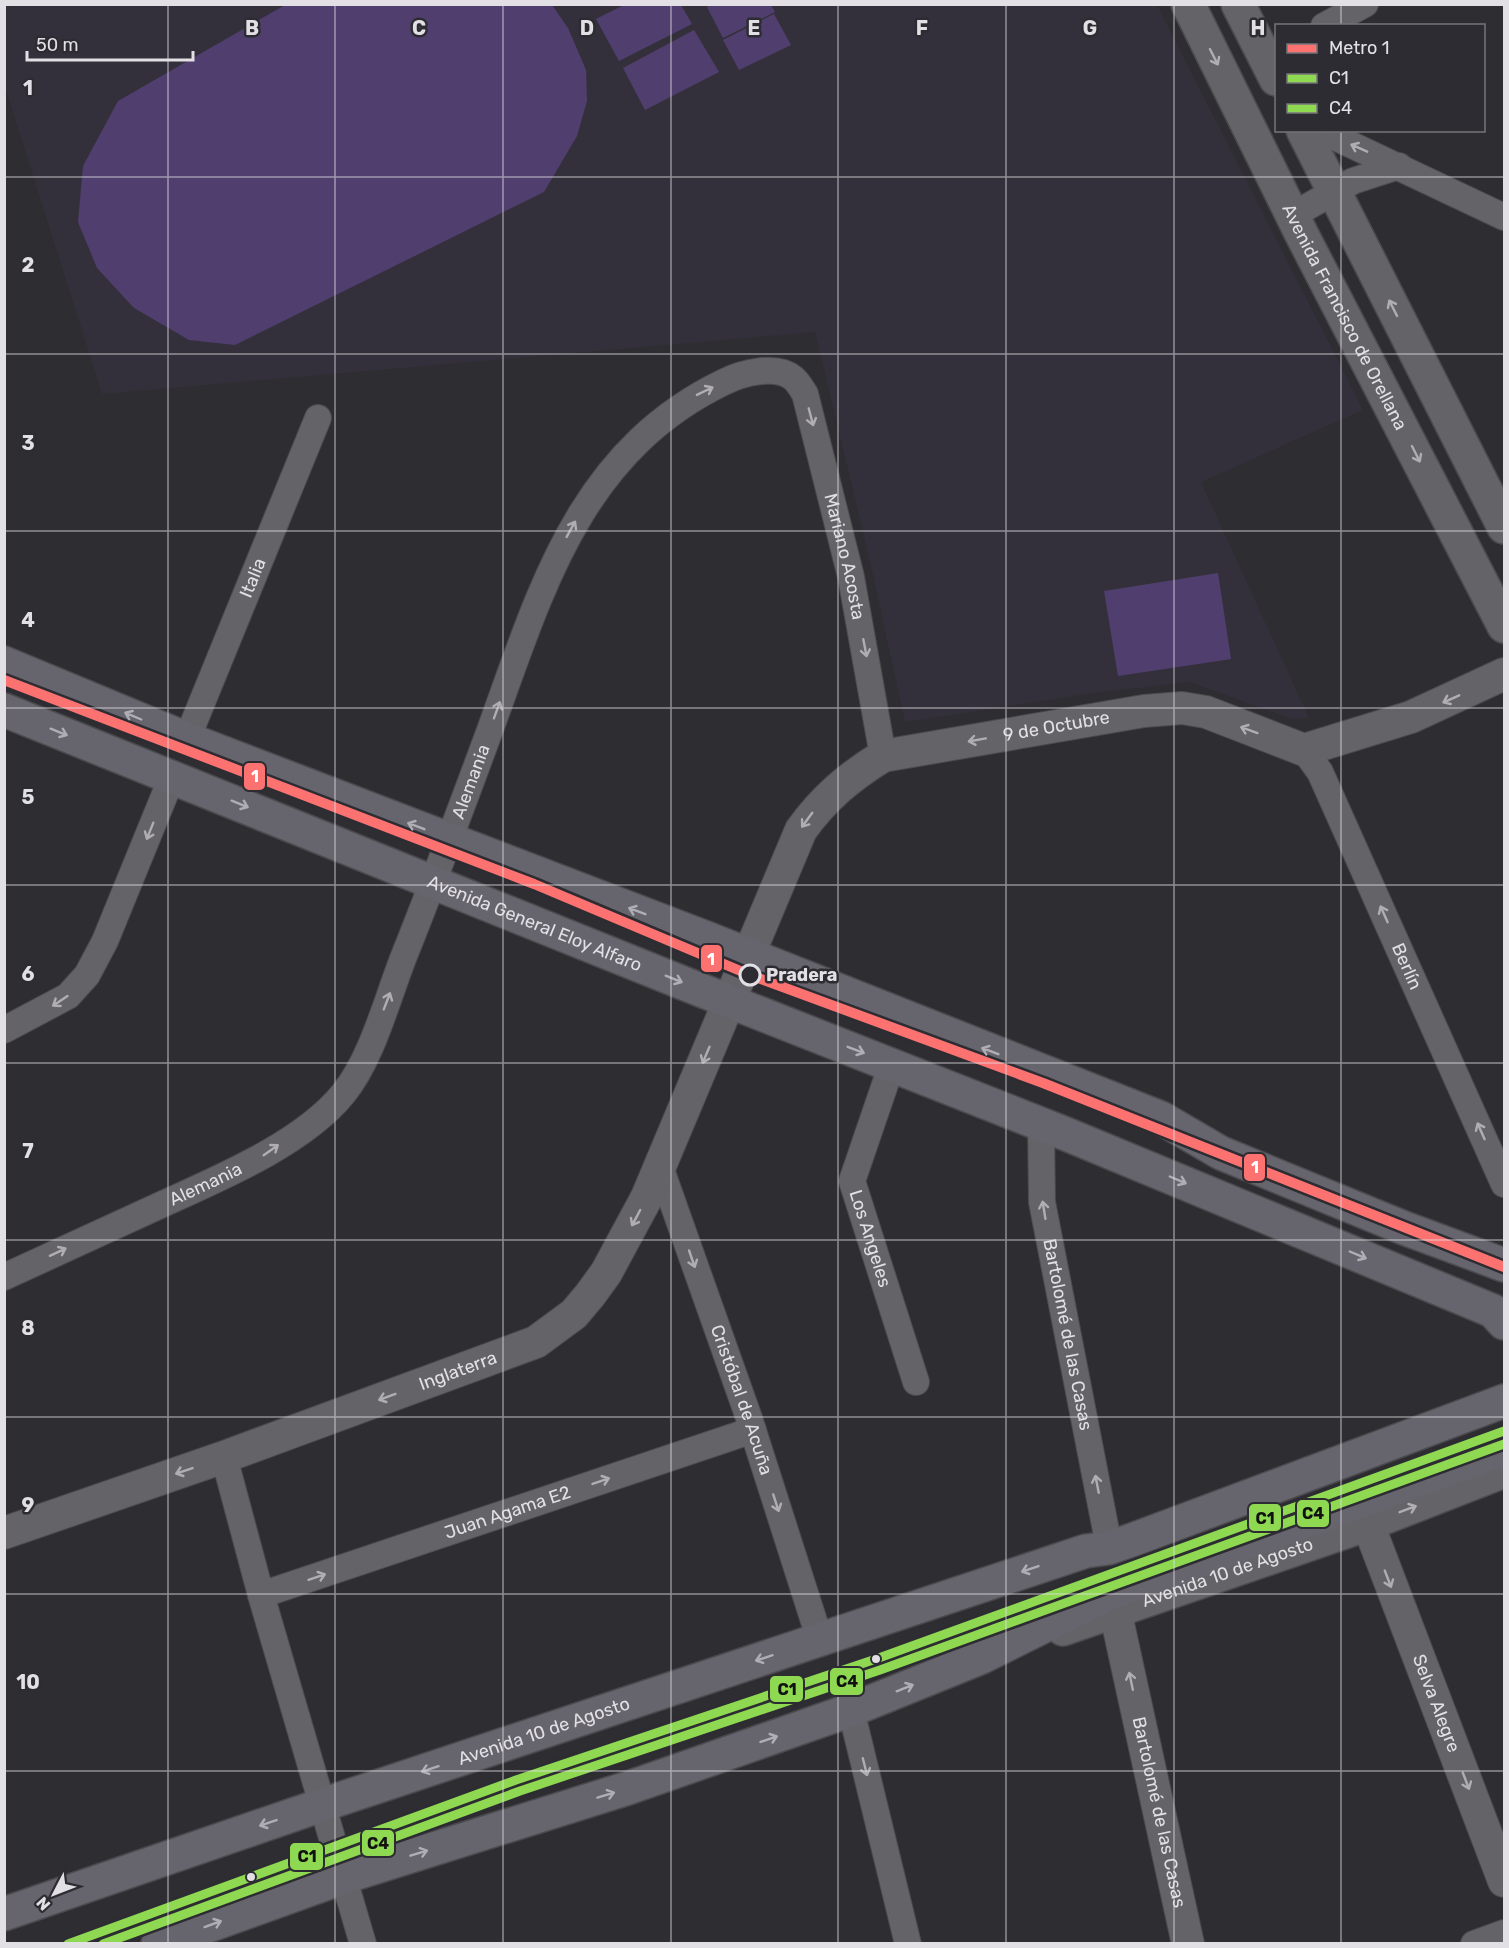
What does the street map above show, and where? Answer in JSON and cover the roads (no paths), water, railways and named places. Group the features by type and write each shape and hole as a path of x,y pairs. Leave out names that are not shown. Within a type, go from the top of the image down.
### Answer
{"main road":[{"name":"Avenida Francisco de Orellana","path":"1188,4 1293,216 1504,626"},
{"path":"1238,4 1272,62"},
{"path":"1304,132 1504,527"},
{"path":"4,663 187,739 450,839 1161,1118 1221,1153 1404,1228 1504,1265"},
{"name":"Avenida General Eloy Alfaro","path":"4,710 729,1002 1054,1129 1493,1311 1504,1323"},
{"path":"1161,1118 1222,1128 1504,1245"},
{"path":"1054,1129 1111,1136 1175,1155 1504,1289"},
{"name":"Avenida 10 de Agosto","path":"4,1914 324,1804 1097,1546 1504,1386"},
{"name":"Avenida 10 de Agosto","path":"1097,1546 1109,1548 1132,1540 1504,1401"},
{"name":"Avenida 10 de Agosto","path":"982,1657 1108,1594 1504,1449"},
{"name":"Avenida 10 de Agosto","path":"158,1944 344,1877 628,1788 851,1710 982,1657 1368,1524 1504,1471"}],"street":[{"path":"1328,24 1365,4"},
{"path":"1324,132 1504,217"},
{"path":"1293,216 1353,181 1399,166"},
{"name":"Mariano Acosta","path":"780,372 793,377 805,394 851,577 882,756"},
{"name":"Alemania","path":"4,1277 256,1161 320,1117 344,1094 364,1058 450,839 534,607 560,550 584,506 631,447 695,397 729,380 750,373 780,372"},
{"name":"Italia","path":"187,739 318,418"},
{"path":"1304,750 1411,717 1504,674"},
{"name":"9 de Octubre","path":"729,1002 801,830 816,808 847,778 882,756 1144,711 1182,708 1206,712 1304,750"},
{"name":"Berlín","path":"1304,750 1320,772 1504,1184"},
{"path":"4,1030 58,1002 78,987 87,975 105,941 172,777"},
{"name":"Inglaterra","path":"4,1533 224,1457 536,1342 554,1330 574,1314 606,1273 647,1197 729,1002"},
{"name":"Los Angeles","path":"892,1064 852,1181 916,1382"},
{"name":"Bartolomé de las Casas","path":"1054,1129 1042,1202 1097,1546"},
{"name":"Cristóbal de Acuña","path":"659,1164 753,1430 820,1640"},
{"name":"Juan Agama E2","path":"261,1595 753,1430"},
{"path":"224,1457 261,1595 324,1804 363,1944"},
{"name":"Selva Alegre","path":"1368,1524 1504,1881"},
{"name":"Bartolomé de las Casas","path":"1115,1610 1188,1944"},
{"path":"851,1710 908,1944"},
{"path":"1474,1944 1504,1934"}],"metro line":[{"name":"1","path":"4,680 534,884 750,975 1043,1083 1504,1267"}],"place":[{"name":"Pradera","path":"750,975"}]}
